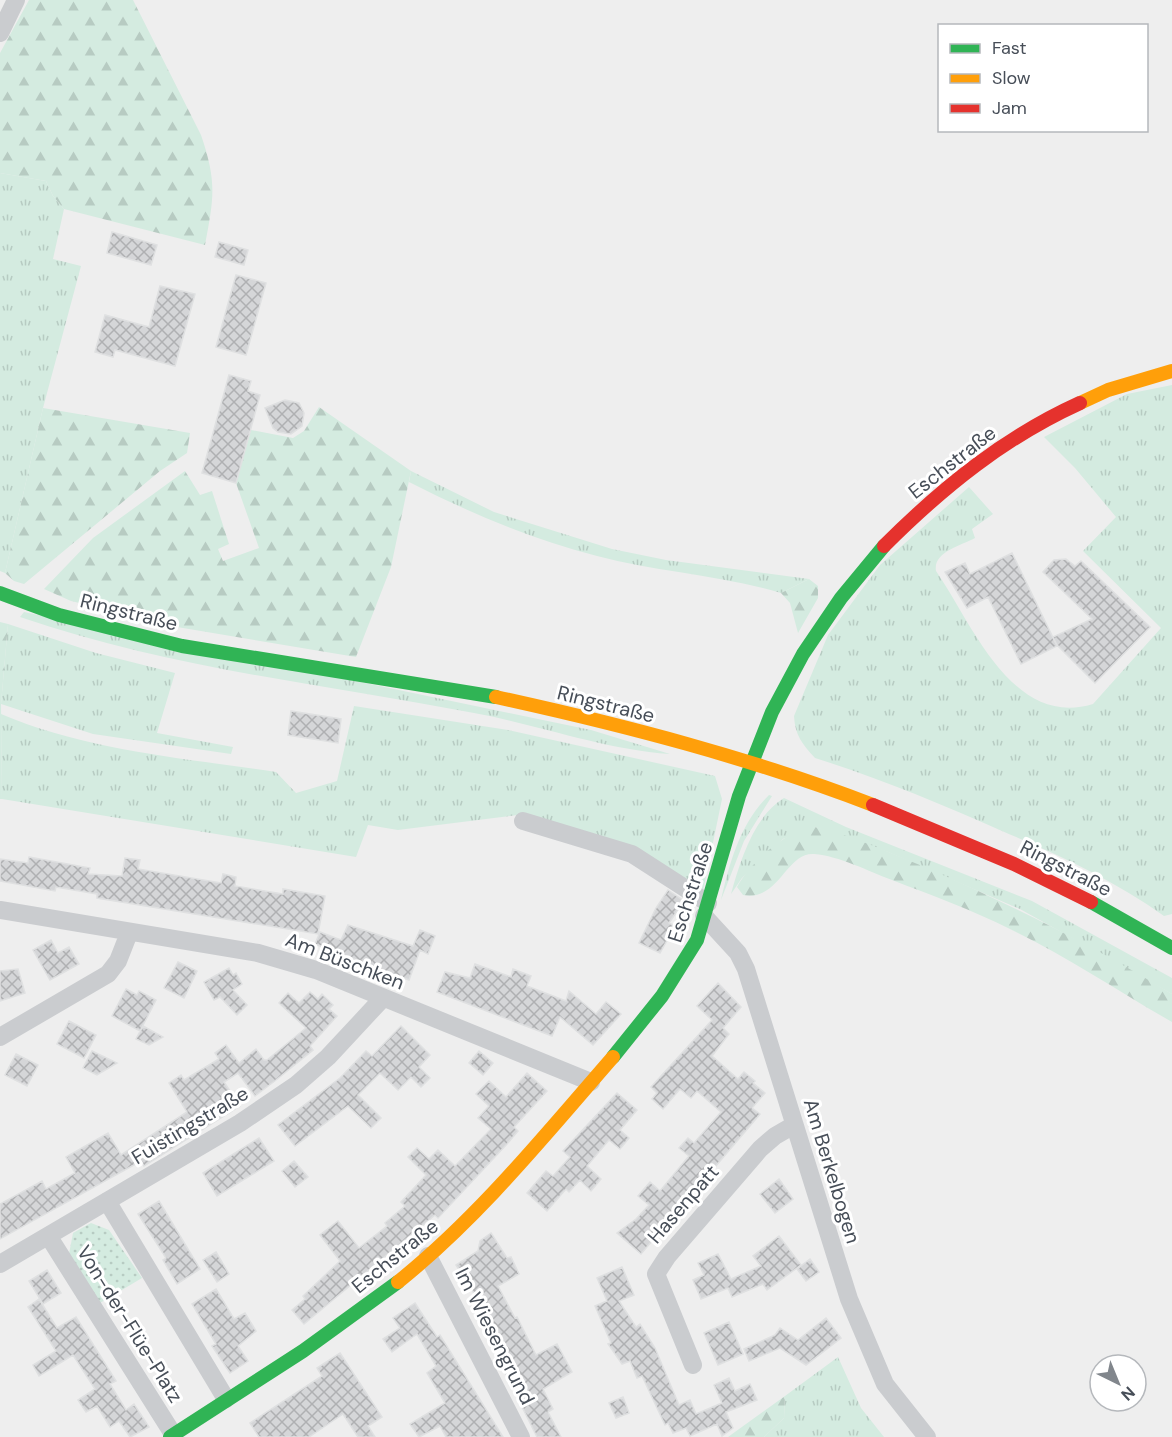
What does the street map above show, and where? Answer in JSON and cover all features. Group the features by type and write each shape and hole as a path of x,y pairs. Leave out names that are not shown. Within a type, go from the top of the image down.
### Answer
{"street":[{"path":"0,33 16,0"},
{"name":"Eschstraße","path":"171,1436 332,1330 428,1256 474,1214 591,1082 660,999 687,962 697,940 750,763 772,711 810,640 846,588 895,534 969,470 1025,432 1094,396 1172,371"},
{"name":"Ringstraße","path":"0,593 110,630 190,648 498,697 630,729 750,763 889,812 989,852 1072,892 1172,948"},
{"name":"Am Berkelbogen","path":"523,821 632,854 706,910 738,953 746,969 849,1299 885,1384 927,1437"},
{"name":"Am Büschken","path":"0,910 258,953 316,970 382,999 591,1082"},
{"path":"0,1037 108,974 118,962 129,933"},
{"name":"Fuistingstraße","path":"0,1264 240,1123 296,1085 328,1057 382,999"},
{"name":"Hasenpatt","path":"693,1365 656,1274 667,1257 760,1149 775,1136 794,1125"},
{"path":"107,1201 226,1399"},
{"name":"Von-der-Flüe-Platz","path":"49,1237 171,1436"},
{"name":"Im Wiesengrund","path":"428,1256 521,1437"}],"green space":[{"path":"29,0 133,0 201,135 206,151 212,178 212,201 205,245 64,209 53,196 46,181 0,173 0,53"},
{"path":"0,173 46,181 53,196 64,209 53,259 81,266 43,408 5,573 0,571"},
{"path":"1172,385 1172,914 1164,916 1106,880 1044,849 910,792 815,758 800,739 794,716 828,635 880,565 969,487 993,514 972,529 975,538 943,554 936,564 936,571 980,643 1017,687 1039,701 1064,708 1093,704 1161,628 1083,551 1116,517 1075,468 1044,437 1127,394"},
{"path":"319,407 411,471 391,567 356,657 177,627 71,601 44,589 93,538 185,471 200,495 212,491 229,544 218,549 223,561 259,548 236,483 251,430 293,438 304,431"},
{"path":"43,408 190,433 187,453 160,471 24,584 14,581 5,573"},
{"path":"411,471 494,512 612,549 666,560 809,579 781,593 597,556 525,533 455,504 409,482"},
{"path":"809,579 818,586 818,598 798,633 790,603 781,593"},
{"path":"24,612 591,730 670,754 596,742 474,713 188,662 76,635 20,617"},
{"path":"0,622 8,624 1,704 2,799 0,799"},
{"path":"8,624 96,653 175,673 157,733 233,747 231,754 93,734 1,704"},
{"path":"354,706 508,730 715,776 722,799 703,891 525,814 398,830 368,825 356,857 2,799 1,714 34,727 102,745 276,772 296,793 337,781"},
{"path":"769,795 772,796 744,841 721,900 732,857 743,831"},
{"path":"784,798 846,827 1032,901 1172,978 1172,994 1020,909 888,852 815,827 783,839 742,878 731,894 744,854 756,828 773,806"},
{"path":"815,827 872,845 959,882 1021,911 1112,959 1172,994 1172,1022 1031,939 981,915 853,864 824,855 804,855 765,891 755,895 743,895 737,887 760,858 793,834"},
{"path":"91,1223 109,1230 142,1278 100,1303 69,1254 73,1233"},
{"path":"838,1357 861,1408 884,1437 764,1437 784,1418 785,1396"},
{"path":"785,1396 784,1418 764,1437 728,1437"}],"building":[{"path":"112,232 157,245 151,265 107,253"},
{"path":"219,242 248,250 244,265 215,257"},
{"path":"236,275 266,283 246,355 216,347"},
{"path":"160,286 195,294 175,366 115,350 113,357 95,352 105,315 149,327"},
{"path":"229,375 251,381 248,391 260,395 236,483 202,473"},
{"path":"285,400 299,403 304,413 302,426 291,434 278,432 273,428 265,408"},
{"path":"1012,553 1057,646 1021,664 988,597 967,608 945,572 965,563 970,574"},
{"path":"1066,559 1075,566 1081,561 1150,627 1095,683 1057,645 1053,637 1092,619 1043,572 1054,560"},
{"path":"291,711 341,719 338,743 288,735"},
{"path":"29,857 90,868 88,874 122,876 125,858 140,860 138,869 221,883 223,874 236,877 235,886 283,894 283,889 325,896 318,934 97,898 97,894 56,887 55,891 0,881 0,859 28,863"},
{"path":"668,890 684,901 669,923 675,926 660,953 639,943 656,908"},
{"path":"348,925 413,946 420,930 435,936 428,954 420,950 409,980 315,944 320,932 341,940"},
{"path":"51,940 58,953 69,947 79,964 50,980 33,950"},
{"path":"178,962 197,971 184,998 164,988"},
{"path":"475,964 511,977 513,969 531,976 527,986 566,1001 569,991 596,1014 606,1002 621,1014 593,1045 560,1017 552,1036 437,992 445,972 470,978"},
{"path":"229,968 233,975 236,973 242,984 233,990 247,1005 237,1015 220,997 214,1000 204,982"},
{"path":"18,969 25,993 0,1001 0,971"},
{"path":"718,983 741,1007 723,1028 729,1034 712,1056 738,1079 744,1072 765,1093 752,1108 760,1114 641,1254 617,1233 636,1219 649,1205 638,1196 650,1182 660,1191 689,1156 679,1148 688,1138 694,1143 721,1112 697,1091 691,1098 680,1089 663,1109 652,1099 657,1093 651,1087 712,1020 697,1006"},
{"path":"126,989 137,995 139,991 156,1000 140,1031 112,1016"},
{"path":"310,992 318,999 322,994 333,1005 329,1009 337,1016 310,1046 313,1050 276,1080 255,1096 238,1073 224,1082 240,1106 144,1166 141,1161 0,1239 0,1204 42,1181 46,1189 75,1173 66,1157 108,1133 121,1155 187,1112 169,1083 181,1075 184,1080 219,1059 215,1053 226,1045 239,1063 256,1049 264,1060 267,1060 306,1028 279,1003 288,993 299,1003"},
{"path":"69,1021 96,1035 84,1058 57,1044"},
{"path":"143,1026 163,1037 149,1045 136,1039"},
{"path":"401,1026 430,1055 419,1067 430,1078 421,1087 411,1077 398,1090 380,1073 358,1095 381,1118 371,1128 348,1106 295,1146 278,1125 340,1078 366,1051 372,1056"},
{"path":"92,1051 117,1063 97,1075 83,1068"},
{"path":"479,1051 493,1063 483,1075 469,1063"},
{"path":"16,1054 38,1065 27,1086 5,1075"},
{"path":"527,1073 547,1091 514,1127 518,1131 507,1144 438,1218 435,1215 304,1324 292,1310 305,1299 303,1296 340,1261 320,1235 338,1221 359,1248 387,1226 385,1223 405,1206 401,1202 426,1175 408,1157 417,1148 429,1159 438,1150 455,1166 491,1129 478,1118 489,1106 476,1094 489,1081 506,1097"},
{"path":"617,1093 637,1110 620,1130 629,1138 620,1149 609,1140 587,1166 601,1179 591,1191 580,1180 569,1192 566,1189 547,1211 527,1193 546,1171 553,1176 570,1157 563,1151"},
{"path":"259,1138 274,1161 217,1196 203,1173"},
{"path":"294,1161 308,1177 295,1187 282,1171"},
{"path":"779,1179 793,1199 775,1213 760,1194"},
{"path":"159,1201 200,1269 177,1284 163,1260 166,1258 138,1214"},
{"path":"491,1233 507,1258 511,1257 519,1274 498,1286 536,1355 557,1344 572,1372 543,1389 553,1409 548,1412 561,1437 537,1437 477,1316 486,1312 456,1265 478,1251 480,1241"},
{"path":"779,1236 801,1265 767,1290 763,1284 732,1297 728,1288 701,1299 693,1280 704,1275 698,1263 718,1254 731,1279 761,1266 753,1256"},
{"path":"216,1252 229,1274 217,1282 203,1260"},
{"path":"810,1259 819,1272 806,1281 797,1269"},
{"path":"622,1267 634,1295 619,1301 636,1327 640,1324 655,1348 679,1405 690,1400 696,1414 722,1403 714,1385 729,1378 735,1391 750,1384 757,1400 726,1412 733,1428 722,1436 717,1424 690,1436 686,1428 673,1433 668,1423 665,1425 642,1376 637,1378 630,1361 622,1364 608,1344 611,1343 595,1306 607,1301 597,1278"},
{"path":"47,1270 61,1293 43,1304 29,1281"},
{"path":"216,1289 234,1319 245,1313 256,1331 238,1346 248,1361 230,1373 212,1346 216,1344 192,1304"},
{"path":"39,1299 57,1328 76,1317 116,1381 110,1384 126,1410 134,1404 149,1427 130,1437 119,1421 110,1427 97,1406 86,1412 78,1400 95,1389 73,1355 39,1376 33,1365 56,1351 28,1307"},
{"path":"415,1303 437,1337 440,1335 503,1437 446,1437 440,1426 419,1437 410,1424 445,1403 427,1373 436,1366 417,1334 392,1352 383,1339 400,1328 393,1318"},
{"path":"826,1318 841,1338 806,1365 780,1348 749,1361 744,1349 775,1335 780,1328 798,1340"},
{"path":"729,1322 743,1354 718,1365 704,1333"},
{"path":"340,1353 382,1417 368,1426 375,1437 358,1437 343,1414 309,1437 259,1437 250,1423 322,1376 317,1368"},
{"path":"623,1397 629,1413 616,1418 609,1403"}],"traffic: fast":[{"path":"613,1057 662,996 697,940 739,796 772,712 803,654 841,598 884,546"},
{"path":"0,593 59,615 182,646 496,697"},
{"path":"1091,902 1172,948"},
{"path":"170,1437 303,1351 398,1282"}],"traffic: slow":[{"path":"1080,403 1108,390 1172,371"},
{"path":"496,697 687,744 781,772 873,805"},
{"path":"398,1282 428,1257 484,1203 613,1057"}],"traffic: jam":[{"path":"884,546 906,524 976,465 1026,431 1080,403"},
{"path":"873,805 1014,864 1091,902"}]}
